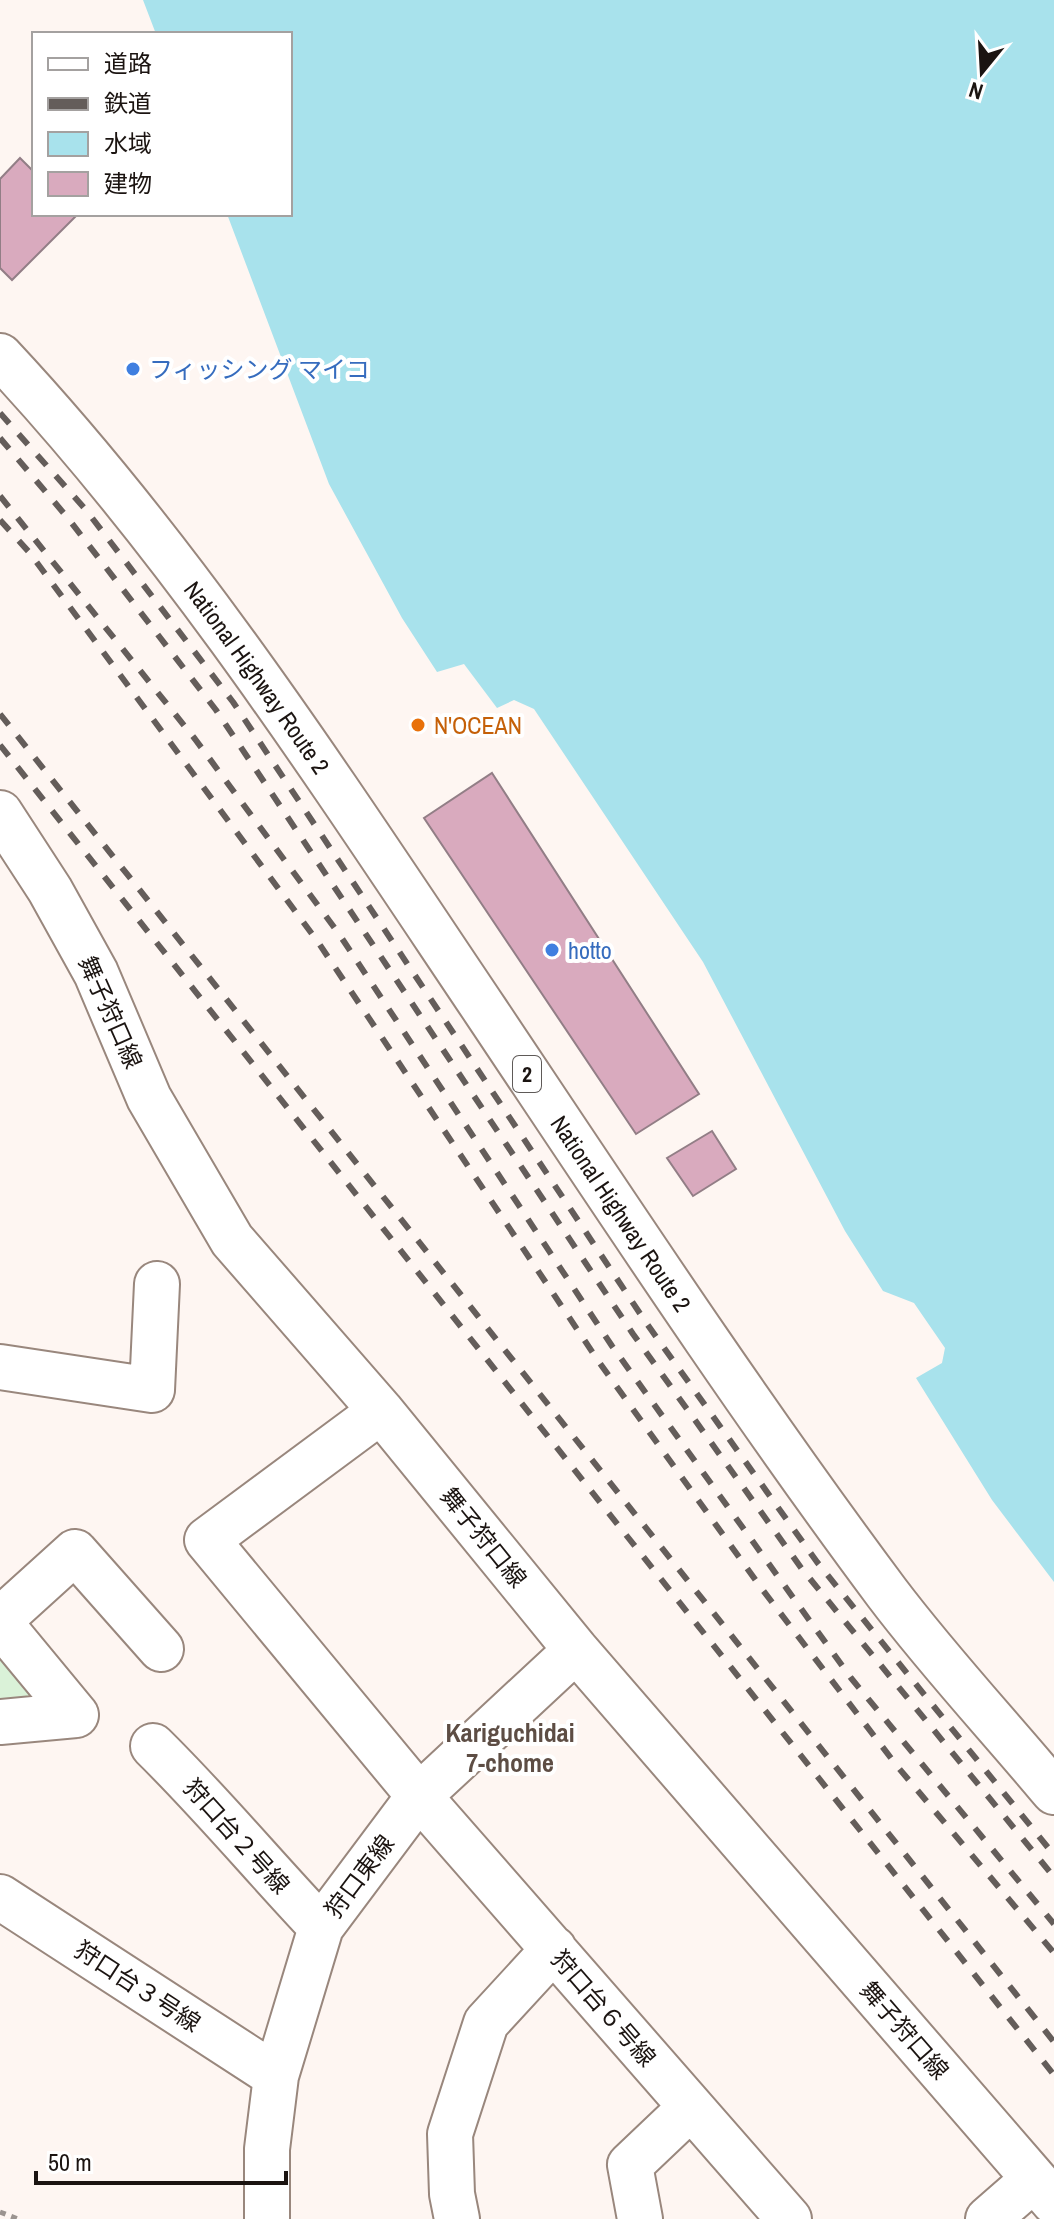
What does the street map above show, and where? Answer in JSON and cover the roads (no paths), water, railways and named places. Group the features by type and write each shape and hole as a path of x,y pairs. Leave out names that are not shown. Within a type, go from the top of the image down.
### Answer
{"main road":[{"name":"National Highway Route 2","path":"0,356 66,426 181,568 359,822 727,1370 890,1597 1054,1792"},
{"name":"舞子狩口線","path":"0,813 50,890 96,973 149,1098 232,1240 381,1411 576,1650 1044,2191"},
{"path":"0,1367 152,1390 157,1284"},
{"name":"狩口台６号線","path":"381,1411 207,1540 419,1796 789,2219"},
{"path":"0,1722 76,1715 0,1621 75,1552 161,1649"},
{"name":"狩口東線","path":"267,2219 267,2149 276,2076 321,1927 419,1796 576,1650"},
{"name":"狩口台２号線","path":"153,1746 218,1810 252,1856 321,1927"},
{"name":"狩口台３号線","path":"0,1897 276,2076"},
{"path":"457,2219 450,2134 486,2023 554,1949"},
{"path":"640,2219 630,2165 690,2108"},
{"path":"988,2219 1044,2191"}],"water":[{"path":"143,0 1054,0 1054,1582 992,1500 916,1378 942,1363 945,1348 914,1303 883,1291 845,1231 703,962 534,709 514,700 497,708 464,664 437,672 402,618 329,484 228,216 292,216 292,32 155,32"}],"railway":[{"path":"0,413 86,510 233,702 647,1324 817,1562 1054,1855"},
{"path":"0,438 67,517 216,710 633,1334 802,1569 1054,1877"},
{"path":"0,496 195,739 339,934 612,1346 851,1678 1054,1924"},
{"path":"0,520 29,552 318,942 599,1362 762,1589 897,1766 1054,1953"},
{"path":"0,714 1054,2042"},
{"path":"0,745 1054,2075"}],"place":[{"name":"フィッシング マイコ","path":"133,369"},
{"name":"N'OCEAN","path":"418,725"},
{"name":"hotto","path":"552,950"}],"district":[{"name":"Kariguchidai 7-chome","path":"510,1747"}]}
